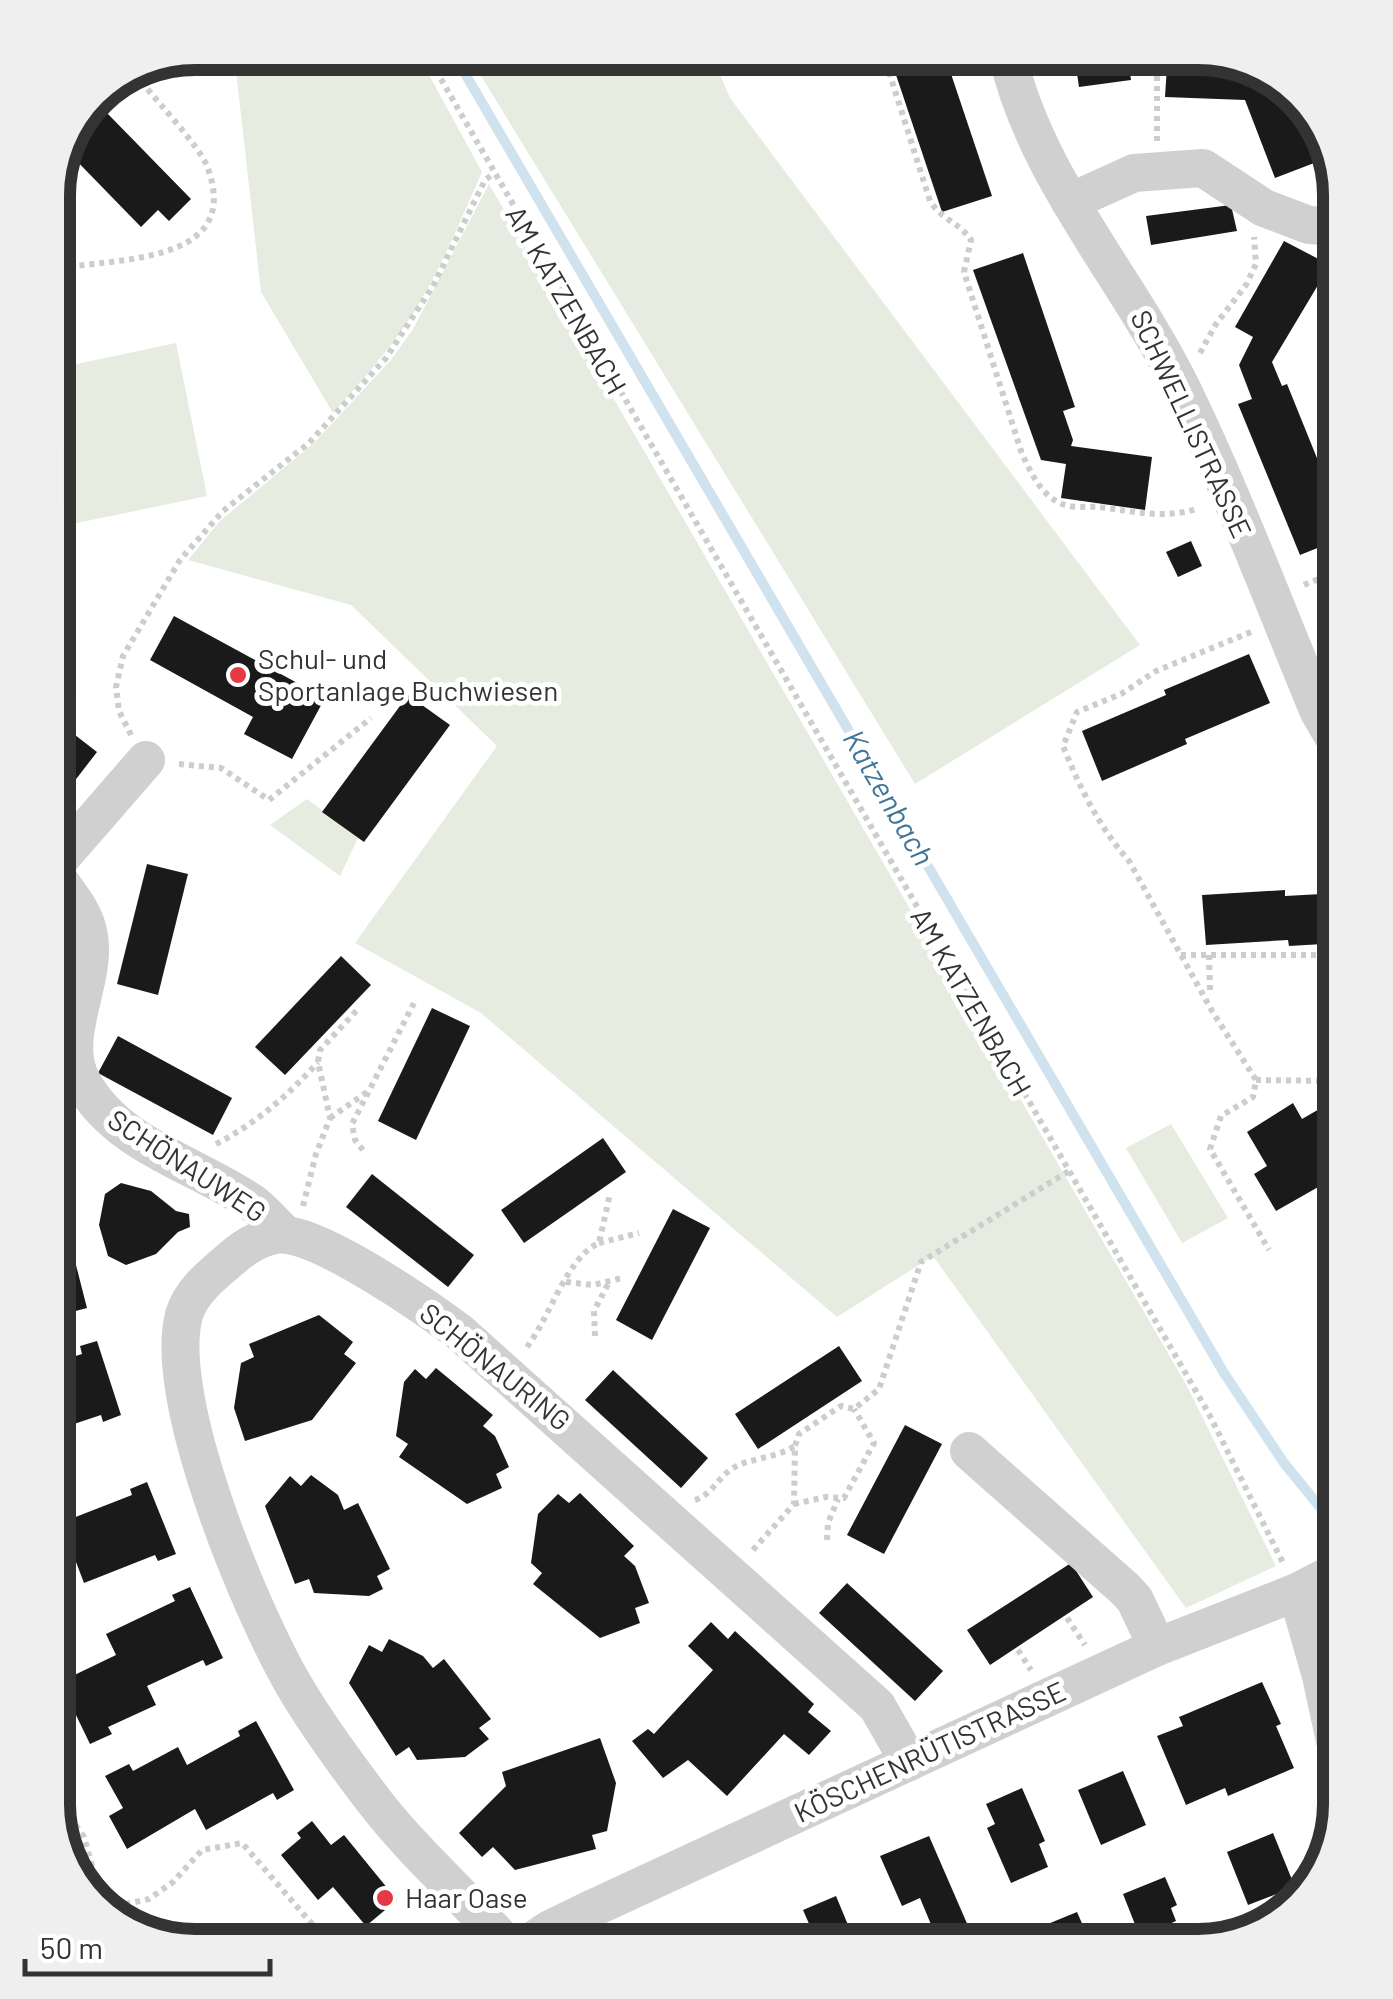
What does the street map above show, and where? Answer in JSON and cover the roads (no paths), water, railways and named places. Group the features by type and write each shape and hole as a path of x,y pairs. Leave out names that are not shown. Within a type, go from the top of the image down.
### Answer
{"street":[{"name":"SCHWELLISTRASSE","path":"1011,70 1015,90 1052,174 1127,290 1182,389 1323,719"},
{"path":"1070,202 1134,174 1203,168 1253,201 1309,226 1323,226"},
{"path":"70,849 146,760"},
{"name":"SCHÖNAUWEG","path":"70,898 86,925 90,946 74,1042 80,1079 99,1107 127,1132 293,1224"},
{"path":"293,1224 236,1254 199,1287 185,1312 179,1350 202,1460 253,1603 292,1682 376,1804 492,1929"},
{"name":"SCHÖNAURING","path":"293,1224 430,1309 508,1372 877,1706 910,1762"},
{"path":"969,1450 1125,1589 1135,1600 1157,1647"},
{"name":"KÖSCHENRÜTISTRASSE","path":"554,1929 1157,1647 1323,1579"},
{"path":"1297,1592 1323,1685"}],"waterway":[{"name":"Katzenbach","path":"463,70 1224,1373 1284,1463 1323,1511"}],"place":[{"name":"Schul- und Sportanlage Buchwiesen","path":"238,675"},
{"name":"Haar Oase","path":"385,1898"}]}
